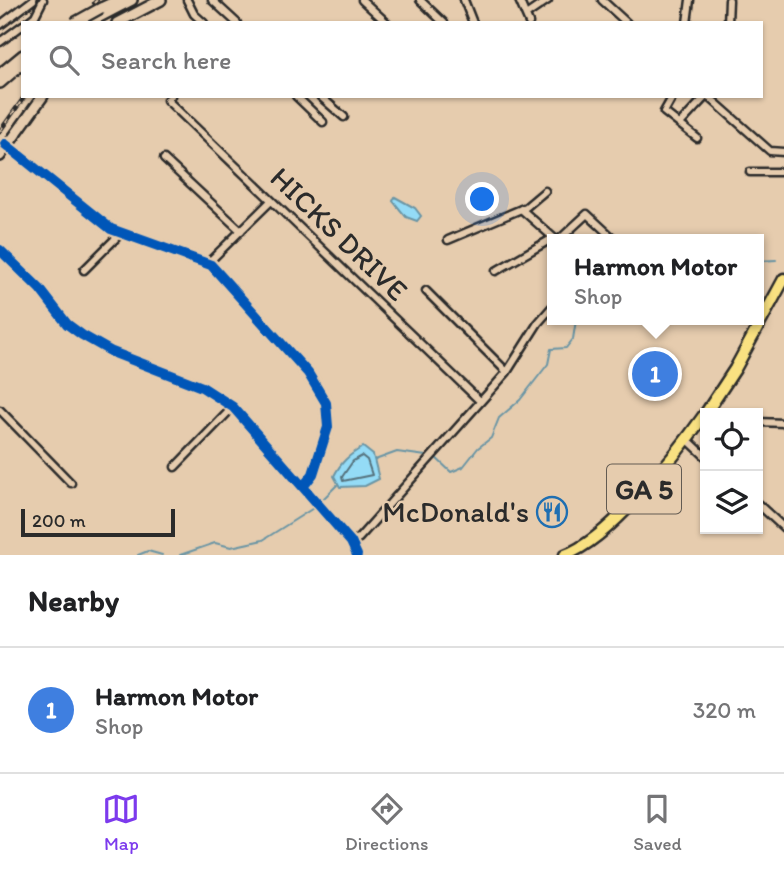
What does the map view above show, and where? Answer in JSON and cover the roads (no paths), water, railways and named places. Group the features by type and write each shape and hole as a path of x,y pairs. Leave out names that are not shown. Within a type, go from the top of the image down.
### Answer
{"main road":[{"path":"78,21 118,0"},
{"path":"92,21 132,0"},
{"path":"121,21 161,0"},
{"path":"0,74 21,57"},
{"path":"0,83 21,65"},
{"path":"0,156 42,98"},
{"name":"GA 5","path":"764,315 784,279"},
{"name":"GA 5","path":"712,408 758,325"},
{"name":"GA 5","path":"570,555 636,498 700,424"}],"street":[{"path":"0,26 33,0"},
{"path":"29,21 35,16 43,0"},
{"path":"187,0 194,15 202,21"},
{"path":"212,0 235,21"},
{"path":"362,0 385,21"},
{"path":"420,0 442,21"},
{"path":"464,0 472,21"},
{"path":"519,0 528,21"},
{"path":"526,15 548,0"},
{"path":"602,0 625,21"},
{"path":"687,21 690,0"},
{"path":"728,21 729,0"},
{"path":"0,42 21,27"},
{"name":"HICKS DRIVE","path":"169,98 271,201 480,401"},
{"path":"298,98 323,122"},
{"path":"322,98 344,117"},
{"path":"672,98 663,110 697,138"},
{"path":"680,124 710,98"},
{"path":"712,98 770,151 784,152"},
{"path":"8,146 96,219 120,233 208,263 308,373 323,395 328,421 324,448 311,479 303,487"},
{"path":"164,159 241,231"},
{"path":"750,172 784,172"},
{"path":"448,240 522,209 545,191"},
{"path":"208,263 271,201"},
{"path":"522,209 550,234"},
{"path":"562,234 587,214 609,234"},
{"path":"84,270 120,233"},
{"path":"496,271 547,244"},
{"path":"0,250 40,289 67,324 82,335 112,352 202,387 233,407 351,542 356,555"},
{"path":"426,291 507,372"},
{"path":"351,542 359,538 507,372 547,313"},
{"path":"175,467 233,407"},
{"path":"0,410 71,482"},
{"path":"763,422 784,423"},
{"path":"687,439 700,451"},
{"path":"763,509 784,528"}],"water":[{"path":"395,197 415,208 421,216 417,221 406,217 393,201"},
{"path":"363,447 373,455 379,479 365,486 340,487 334,476 346,459"}],"waterway":[{"path":"764,261 776,260"},
{"path":"435,457 451,472 463,467 478,448 491,438 499,418 520,400 548,364 551,349 566,348 573,339 575,325"},
{"path":"375,460 397,452 426,456"},
{"path":"321,501 337,485"},
{"path":"180,555 215,543 231,547 263,540 315,507"},
{"path":"138,555 148,551 162,555"}],"railway":[{"path":"94,3 97,0"},
{"path":"0,131 24,98"}],"place":[{"name":"Harmon Motor","path":"655,374"},
{"name":"McDonald's","path":"552,512"}]}
